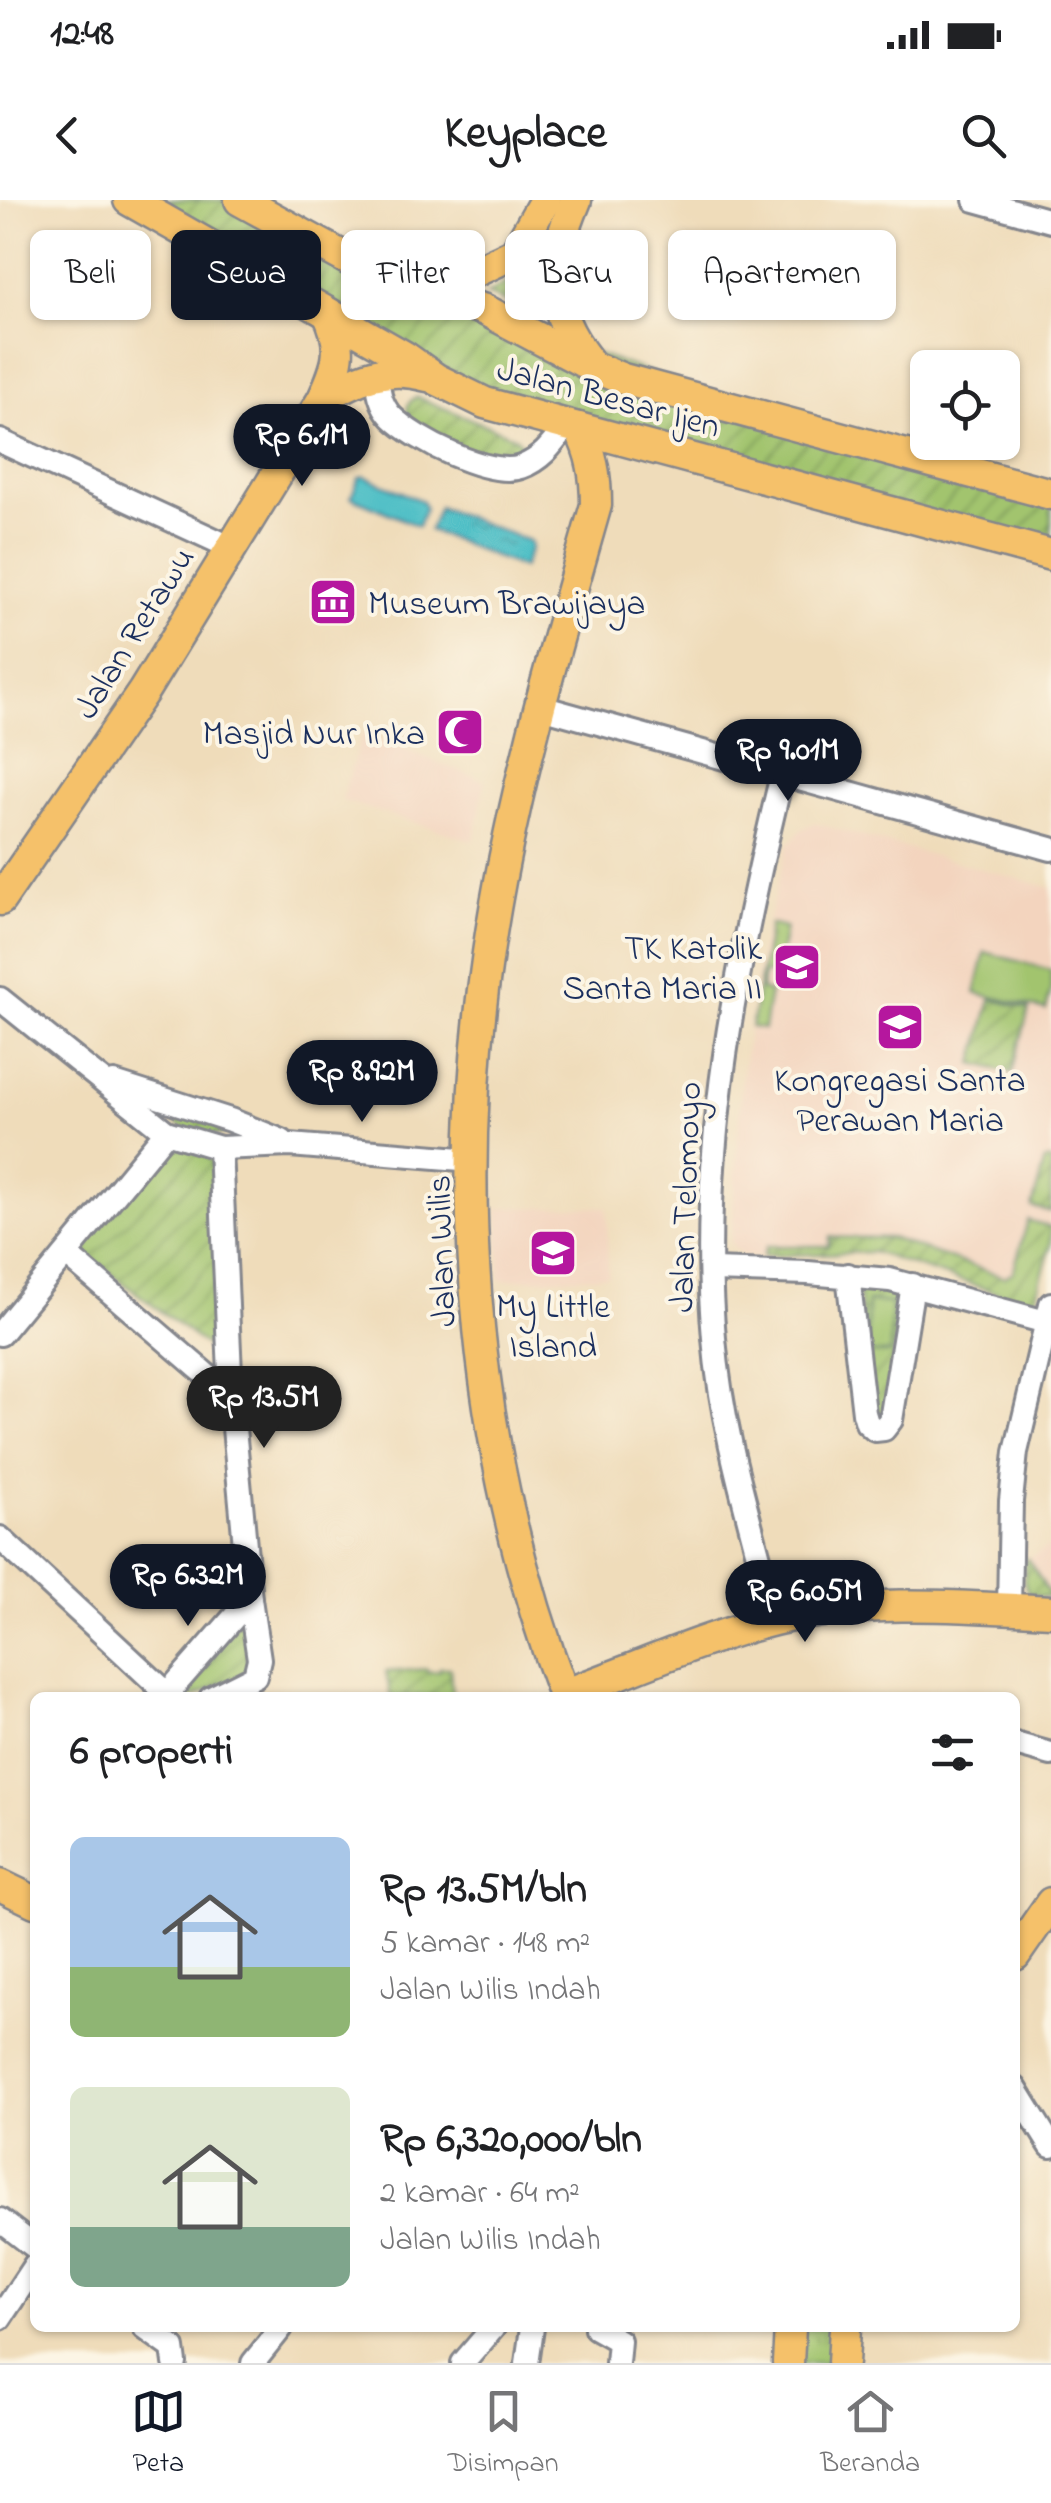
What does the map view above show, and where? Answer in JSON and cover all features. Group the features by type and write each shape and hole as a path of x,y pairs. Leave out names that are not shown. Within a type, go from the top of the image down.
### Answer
{"main road":[{"name":"Jalan Besar Ijen","path":"129,200 405,357 436,379 486,403 1051,555"},
{"name":"Jalan Besar Ijen","path":"240,200 341,256"},
{"path":"485,268 515,253 545,200"},
{"path":"576,200 558,247 553,285 572,340 592,367"},
{"name":"Jalan Besar Ijen","path":"485,310 592,367 634,383 1051,494"},
{"name":"Jalan Retawu","path":"0,900 143,692 323,399 339,352 338,335 328,313"},
{"path":"323,399 349,382 376,373 406,371 436,379"},
{"name":"Jalan Wilis","path":"573,426 591,451 596,505"},
{"name":"Jalan Wilis","path":"563,1692 536,1616 498,1460 485,1382 478,1302 475,1101 487,957 515,805 596,505 620,456 644,444"},
{"path":"574,1692 695,1645 775,1620 824,1611 891,1607 1051,1611"},
{"path":"0,1884 30,1899"},
{"path":"1020,1948 1051,1903"},
{"path":"788,2363 790,2332"},
{"path":"843,2363 845,2332"}],"street":[{"path":"974,200 1051,221"},
{"path":"376,373 378,390 390,416 425,440 484,466 518,468 534,461 573,426"},
{"path":"0,441 230,547"},
{"path":"541,707 1051,849"},
{"name":"Jalan Telomoyo","path":"775,1620 730,1445 714,1336 712,1270 722,1081 740,962 782,776"},
{"path":"0,999 166,1132 220,1148 290,1145 473,1160"},
{"path":"98,1078 230,1120 290,1145"},
{"path":"0,1334 166,1132"},
{"path":"220,1148 231,1396 258,1672 222,1692"},
{"path":"67,1255 231,1396"},
{"path":"712,1270 848,1275 1049,1313 1016,1452 1010,1500 1009,1608"},
{"path":"848,1275 864,1414 866,1424 875,1430 884,1430 891,1420 912,1285"},
{"path":"0,1538 165,1692"},
{"path":"172,1692 250,1599"},
{"path":"1020,1745 1051,1754"},
{"path":"1020,2096 1051,2146"},
{"path":"0,2220 30,2242"},
{"path":"0,2318 30,2273"},
{"path":"151,2332 173,2348 175,2363"},
{"path":"252,2363 277,2332"},
{"path":"463,2363 490,2332"},
{"path":"527,2363 531,2332"},
{"path":"603,2332 619,2341 617,2363"}],"shaded area":[{"path":"363,733 485,781 474,841 341,800"},
{"name":"Kongregasi Santa Perawan Maria","path":"814,823 1051,888 1051,1243 1036,1298 1022,1301 873,1252 744,1257 731,1244 742,1075 761,949 788,844"},
{"name":"My Little Island","path":"607,1207 608,1276 500,1280 498,1208"},
{"path":"1051,1545 1051,1595 1028,1559"}],"green space":[{"path":"141,200 224,200 278,230 195,230"},
{"path":"321,254 341,265 341,311 321,300"},
{"path":"505,284 505,301 487,294"},
{"path":"485,318 1051,505 1051,545 506,402 358,320"},
{"path":"417,397 517,438 522,447 514,460 473,454 410,421 408,407"},
{"path":"770,924 785,928 777,974 764,973 761,990 770,992 764,1029 751,1027"},
{"path":"985,952 1051,970 1046,1010 975,993"},
{"path":"991,999 1029,1009 1012,1073 974,1063"},
{"path":"161,1105 233,1131 212,1135 192,1132 174,1122"},
{"path":"183,1146 200,1151 212,1161 220,1347 210,1349 85,1250 87,1242 163,1150"},
{"path":"1045,1160 1051,1161 1051,1212 1032,1207"},
{"path":"1028,1220 1051,1227 1051,1243 1036,1298 1022,1301 873,1252 763,1256 767,1246 829,1246 830,1237 891,1238 1004,1277 1013,1272"},
{"path":"864,1284 900,1293 887,1416 874,1420 858,1287"},
{"path":"868,1302 891,1303 890,1353 867,1353"},
{"path":"1025,1559 1051,1597 1029,1595 1024,1582"},
{"path":"243,1615 250,1672 204,1692 186,1692"},
{"path":"450,1668 452,1692 390,1692 386,1672"},
{"path":"800,2332 835,2332 834,2363 798,2363"}],"water":[{"path":"364,476 422,501 425,508 418,526 351,497 359,478"},
{"path":"439,507 529,541 531,547 523,568 429,530"}],"place":[{"name":"Museum Brawijaya","path":"333,602"},
{"name":"Masjid Nur Inka","path":"460,732"},
{"name":"TK Katolik Santa Maria II","path":"797,967"},
{"name":"Kongregasi Santa Perawan Maria","path":"900,1027"},
{"name":"My Little Island","path":"553,1253"}]}
